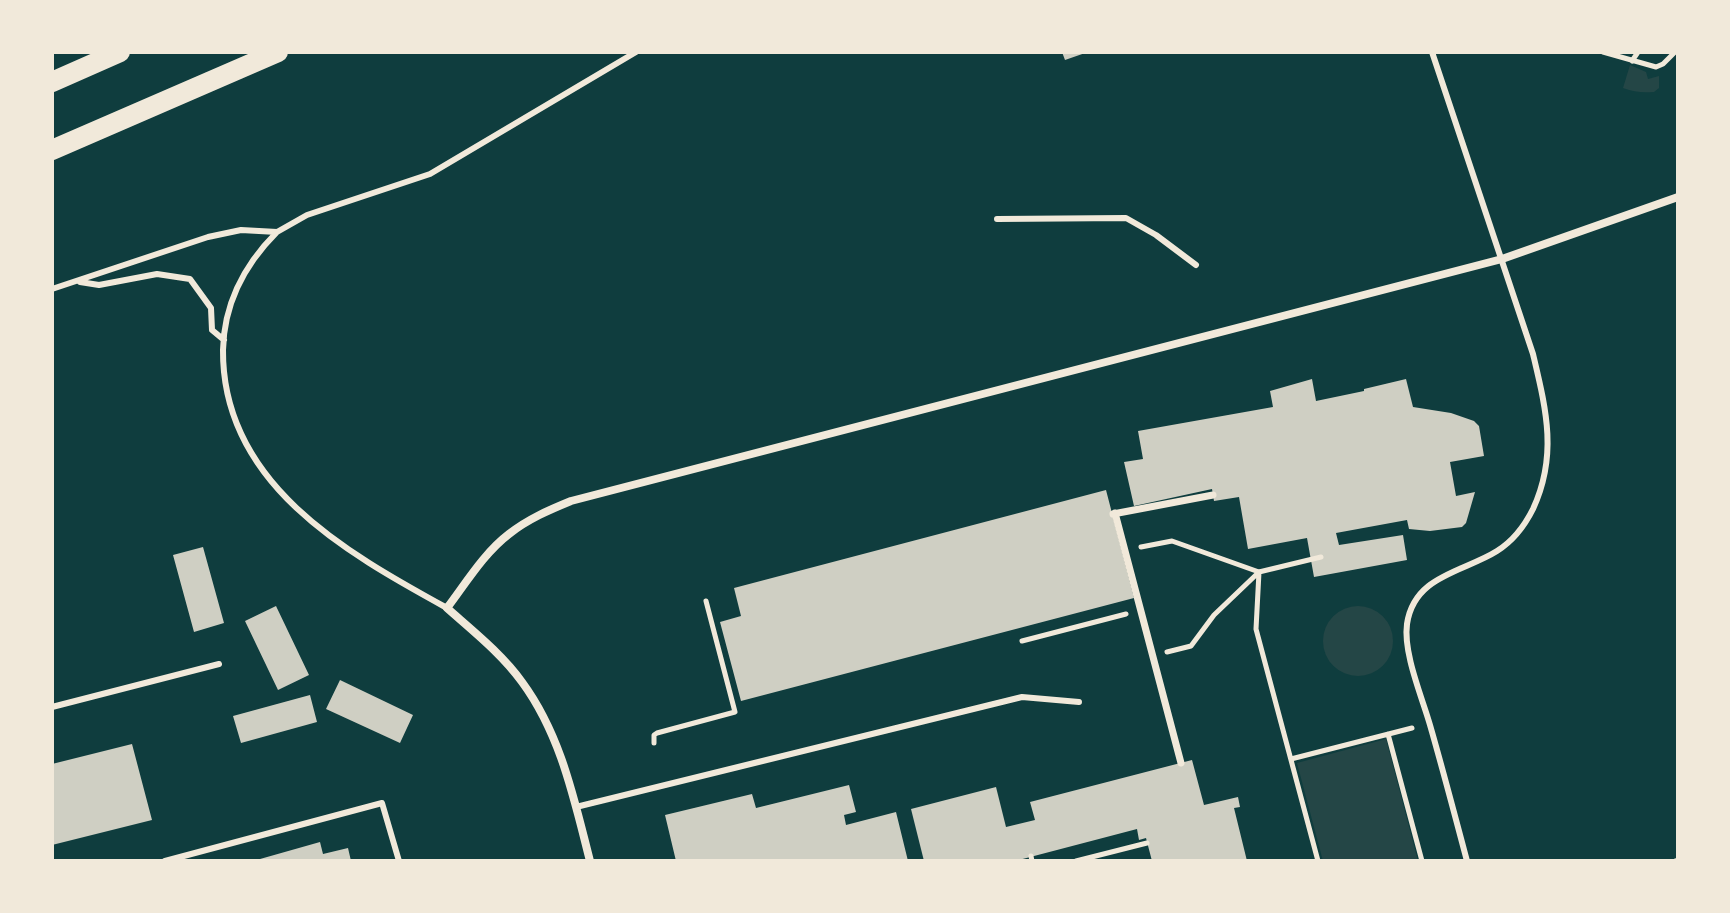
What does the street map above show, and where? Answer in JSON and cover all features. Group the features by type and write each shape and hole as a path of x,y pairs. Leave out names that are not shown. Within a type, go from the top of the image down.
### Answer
{"main road":[{"path":"52,82 120,52"},
{"path":"52,150 278,52"}],"street":[{"path":"590,861 553,735 539,707 501,658 447,608 480,563 507,535 537,516 571,501 1502,259 1678,197"},
{"path":"1181,763 1114,514 1213,495"}],"lane":[{"path":"447,608 387,575 301,514 264,474 241,435 228,400 223,372 229,309 241,277 259,249 277,232 307,215 430,174 636,52"},
{"path":"1432,52 1502,259 1543,396 1548,447 1542,490 1529,517 1513,539 1482,559 1440,576 1424,589 1407,624 1413,666 1467,861"},
{"path":"997,219 1126,218 1156,235 1196,265"},
{"path":"52,289 208,237 241,230 277,232"},
{"path":"76,281 99,285 157,274 190,279 211,308 212,330 224,340"},
{"path":"52,707 219,664"},
{"path":"576,807 1022,697 1079,702"},
{"path":"165,861 382,803 399,861"}],"path":[{"path":"1603,52 1656,67 1675,52"},
{"path":"1632,61 1638,52"},
{"path":"1136,548 1172,541 1259,572"},
{"path":"1158,654 1191,646 1214,615 1259,572 1321,557"},
{"path":"1259,572 1256,629 1318,861"},
{"path":"654,743 657,733 735,712 706,601"},
{"path":"1022,641 1135,612"},
{"path":"1291,759 1412,728"},
{"path":"1388,734 1422,861"},
{"path":"1076,861 1147,843"},
{"path":"1096,856 1105,861"}],"shaded area":[{"path":"1630,65 1646,72 1648,79 1659,76 1659,88 1646,92 1623,88"},
{"path":"1358,606 1383,616 1393,641 1383,666 1358,676 1333,666 1323,641 1333,616"},
{"path":"1386,739 1418,861 1323,861 1297,763"}],"building":[{"path":"1062,52 1088,52 1065,60"},
{"path":"1312,379 1316,401 1406,379 1413,407 1451,413 1474,421 1479,426 1484,456 1450,462 1456,496 1475,492 1466,523 1462,527 1430,531 1409,529 1407,520 1336,533 1339,545 1403,535 1407,560 1314,577 1307,538 1248,549 1239,497 1214,501 1212,489 1134,506 1124,462 1143,459 1138,431 1273,407 1270,391"},
{"path":"1106,490 1134,598 741,701 720,622 741,616 734,588"},
{"path":"203,547 224,623 194,632 173,555"},
{"path":"276,606 309,675 278,690 245,621"},
{"path":"340,680 413,715 400,743 326,709"},
{"path":"310,695 317,722 241,743 233,716"},
{"path":"132,744 152,820 52,845 52,764"},
{"path":"1192,760 1204,805 1238,797 1240,807 1234,808 1247,861 1152,861 1146,838 1139,840 1137,829 1015,861 924,861 911,809 996,787 1006,827 1035,820 1030,802"},
{"path":"849,785 856,812 844,815 846,825 896,812 908,861 676,861 665,815 752,794 756,808"},
{"path":"320,842 323,854 348,848 351,861 253,861"}]}
